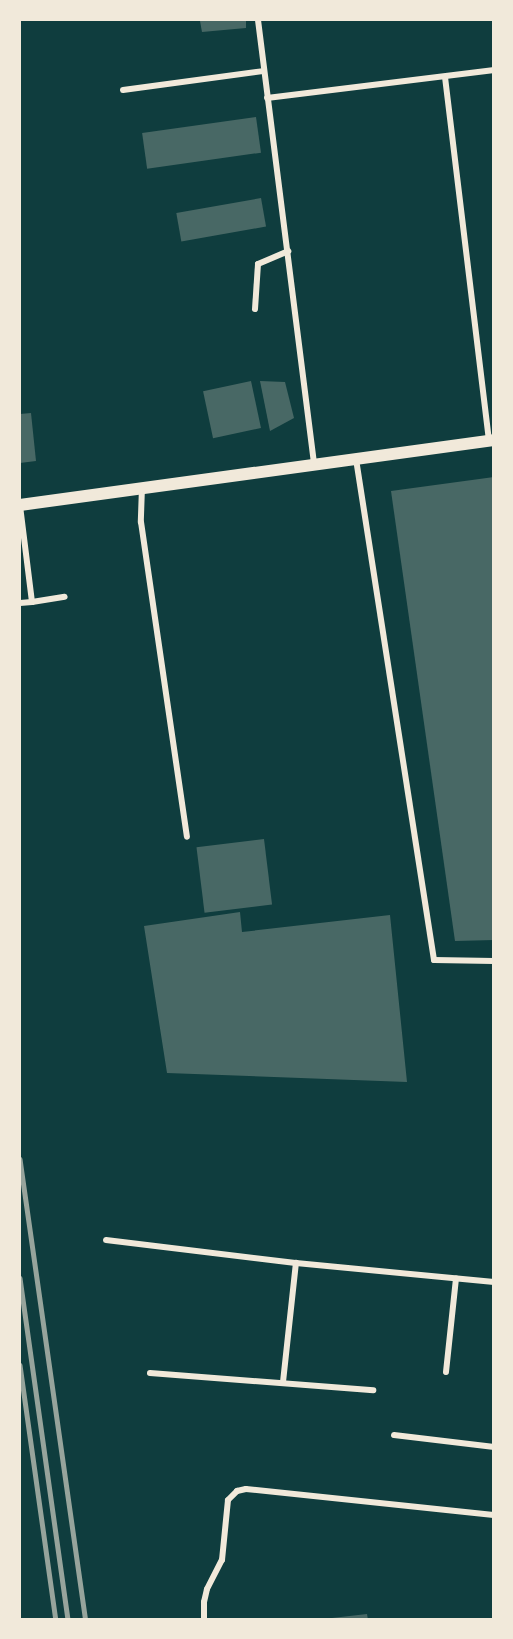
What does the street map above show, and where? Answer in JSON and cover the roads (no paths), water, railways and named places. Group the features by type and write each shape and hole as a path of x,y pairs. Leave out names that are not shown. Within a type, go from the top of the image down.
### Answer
{"main road":[{"path":"20,505 142,486 491,440"}],"street":[{"path":"258,20 314,464"},
{"path":"267,98 494,70"},
{"path":"123,90 263,71"},
{"path":"446,77 491,440"},
{"path":"255,309 258,264 288,251"},
{"path":"356,458 434,960 494,961"},
{"path":"142,486 141,522 187,837"},
{"path":"20,505 32,602"},
{"path":"20,603 65,597"},
{"path":"106,1240 296,1263 494,1282"},
{"path":"283,1382 296,1263"},
{"path":"446,1372 456,1279"},
{"path":"150,1373 373,1390"},
{"path":"394,1436 494,1447"},
{"path":"204,1620 207,1589 222,1560 228,1500 237,1491 246,1489 494,1515"}],"railway":[{"path":"20,1159 86,1620"},
{"path":"20,1278 68,1620"},
{"path":"20,1365 56,1620"}]}
